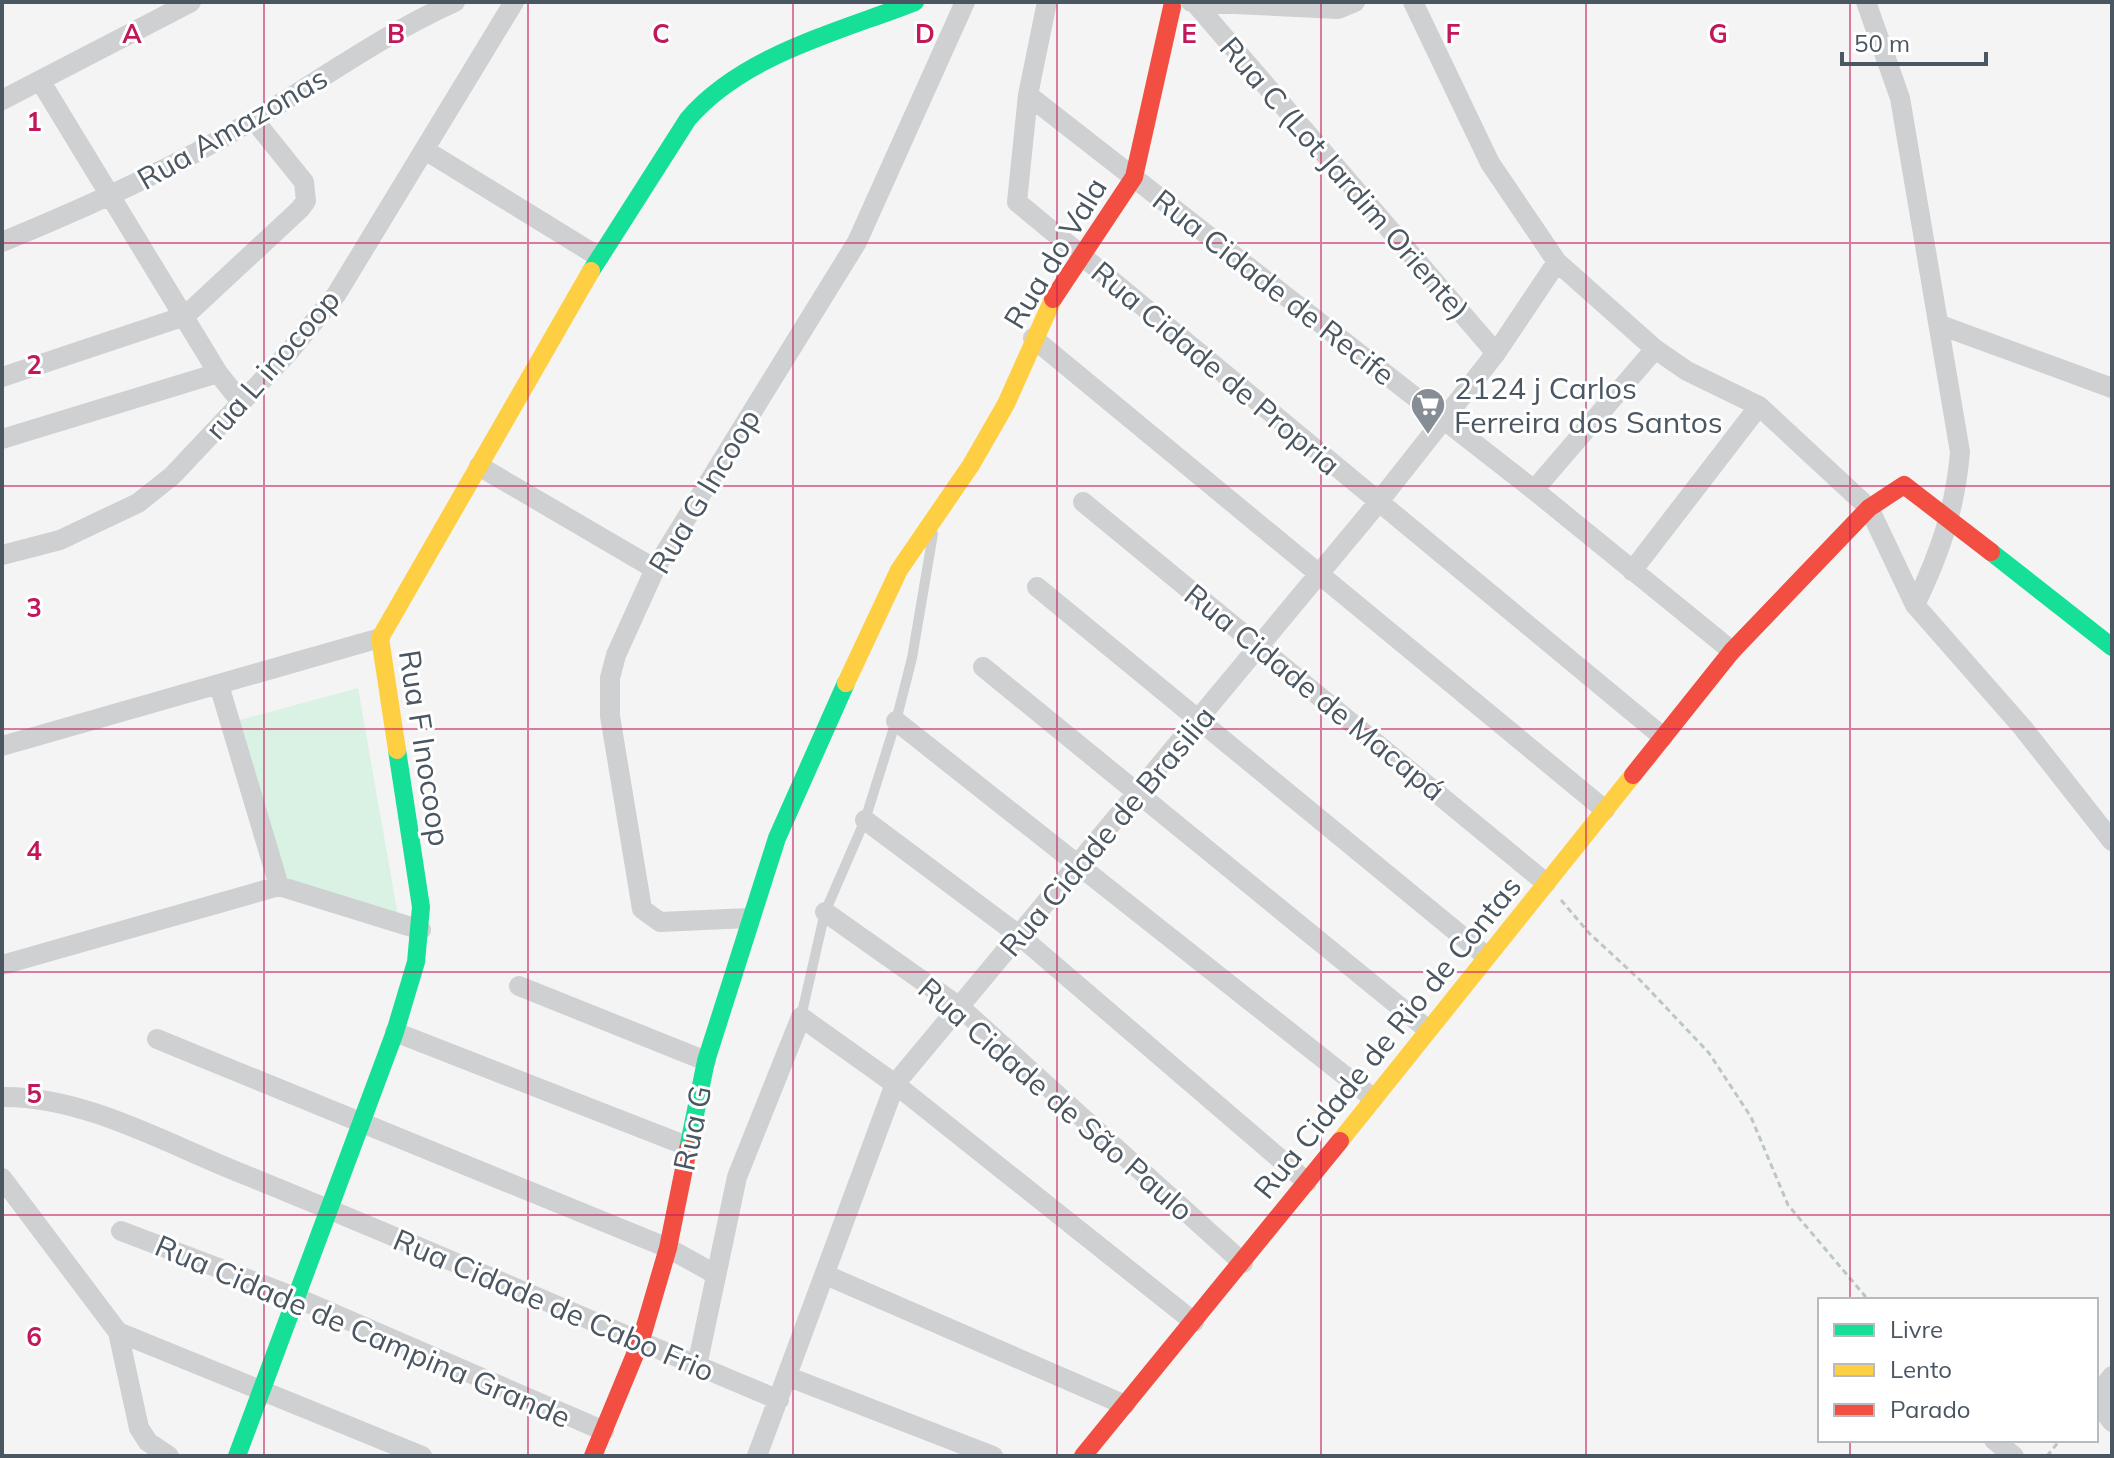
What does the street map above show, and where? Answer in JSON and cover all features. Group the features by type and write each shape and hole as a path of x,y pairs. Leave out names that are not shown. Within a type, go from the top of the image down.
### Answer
{"street":[{"path":"2,100 191,2"},
{"name":"Rua Amazonas","path":"2,242 114,197 254,120 406,24 455,2"},
{"name":"Rua F Inocoop","path":"237,1456 395,1032 416,962 421,907 380,638 599,257 660,158 707,97 738,76 789,52 915,2"},
{"name":"Rua G Incoop","path":"749,918 660,922 642,909 610,716 610,678 655,569 857,242 965,2"},
{"path":"1028,95 1047,2"},
{"path":"1134,177 1185,4 1338,9 1355,2"},
{"path":"1413,2 1490,163 1557,262 1655,349 1687,371 1759,406 1869,508 1915,605 2023,728 2112,841"},
{"path":"1866,2 1900,98 1960,452 1956,497 1950,521 1915,605"},
{"name":"rua L inocoop","path":"2,555 60,540 138,503 172,476 241,402 336,295 425,150 509,4"},
{"name":"Rua C (Lot Jardim Oriente)","path":"1185,4 1496,353"},
{"path":"41,82 114,197 218,373 241,402"},
{"name":"Rua Cidade de Recife","path":"1028,95 1534,490 1732,651"},
{"name":"Rua Cidade de Propria","path":"1028,95 1017,202 1377,504 1663,737"},
{"path":"2,377 185,316 306,201 304,182 254,120"},
{"path":"425,150 599,257"},
{"name":"Rua do Vala","path":"935,520 1006,404 1047,308 1134,177"},
{"name":"Rua Cidade de Brasilia","path":"757,1456 789,1377 895,1084 1080,866 1259,644 1377,504 1496,353 1557,262"},
{"path":"1940,325 2112,388"},
{"path":"1033,338 1318,577 1605,810"},
{"path":"1534,490 1655,349"},
{"path":"2,439 218,373"},
{"path":"1632,571 1759,406"},
{"path":"479,466 655,569"},
{"name":"Rua Cidade de Rio de Contas","path":"1083,1456 1243,1263 1732,651 1869,508 1904,485 1950,521"},
{"name":"Rua Cidade de Macapá","path":"1083,502 1546,883"},
{"name":"Rua G","path":"593,1456 641,1340 668,1248 706,1061 738,969 749,918 777,838 870,628 899,570 935,520"},
{"path":"1950,521 2112,647"},
{"path":"1037,587 1486,956"},
{"path":"2,746 380,638"},
{"path":"983,667 1427,1029"},
{"path":"219,685 279,886"},
{"path":"896,721 1373,1098"},
{"path":"865,820 1020,936 1307,1182"},
{"path":"2,965 279,886 421,930"},
{"name":"Rua Cidade de São Paulo","path":"825,912 961,1008 1243,1263"},
{"path":"519,986 706,1061"},
{"path":"801,1017 895,1084 1194,1322"},
{"name":"Rua G","path":"697,1366 737,1177 801,1017"},
{"path":"395,1032 687,1146"},
{"path":"157,1039 668,1248 715,1274"},
{"name":"Rua Cidade de Cabo Frio","path":"2,1097 33,1097 86,1111 330,1209 779,1400"},
{"path":"2,1178 118,1332 139,1428 148,1442 169,1456"},
{"name":"Rua Cidade de Campina Grande","path":"121,1231 295,1297 604,1431"},
{"path":"826,1275 1125,1405"},
{"path":"118,1332 422,1456"},
{"path":"2112,1376 2101,1388 2100,1400 2112,1422"},
{"path":"789,1377 993,1456"},
{"path":"1996,1442 2014,1456"}],"lane":[{"path":"801,1017 825,912 865,820 896,721 912,658 935,520"}],"path":[{"path":"1546,883 1589,933 1641,981 1709,1053 1751,1117 1788,1205 1865,1298"}],"green space":[{"path":"358,688 398,916 283,886 236,721"}],"traffic: fast":[{"path":"591,271 688,119 710,97 736,78 793,48 915,2"},
{"path":"1991,552 2112,647"},
{"path":"688,1149 706,1061 777,838 846,683"},
{"path":"237,1456 395,1032 416,962 421,907 397,750"}],"traffic: slow":[{"path":"397,750 380,638 591,271"},
{"path":"846,683 899,570 971,465 1006,404 1053,299"},
{"path":"1340,1141 1633,775"}],"traffic: jam":[{"path":"1053,299 1134,177 1172,7"},
{"path":"1633,775 1732,651 1869,508 1904,485 1991,552"},
{"path":"1083,1456 1340,1141"},
{"path":"593,1456 641,1340 668,1248 688,1149"}],"place":[{"name":"2124 j Carlos Ferreira dos Santos","path":"1428,436"}]}
